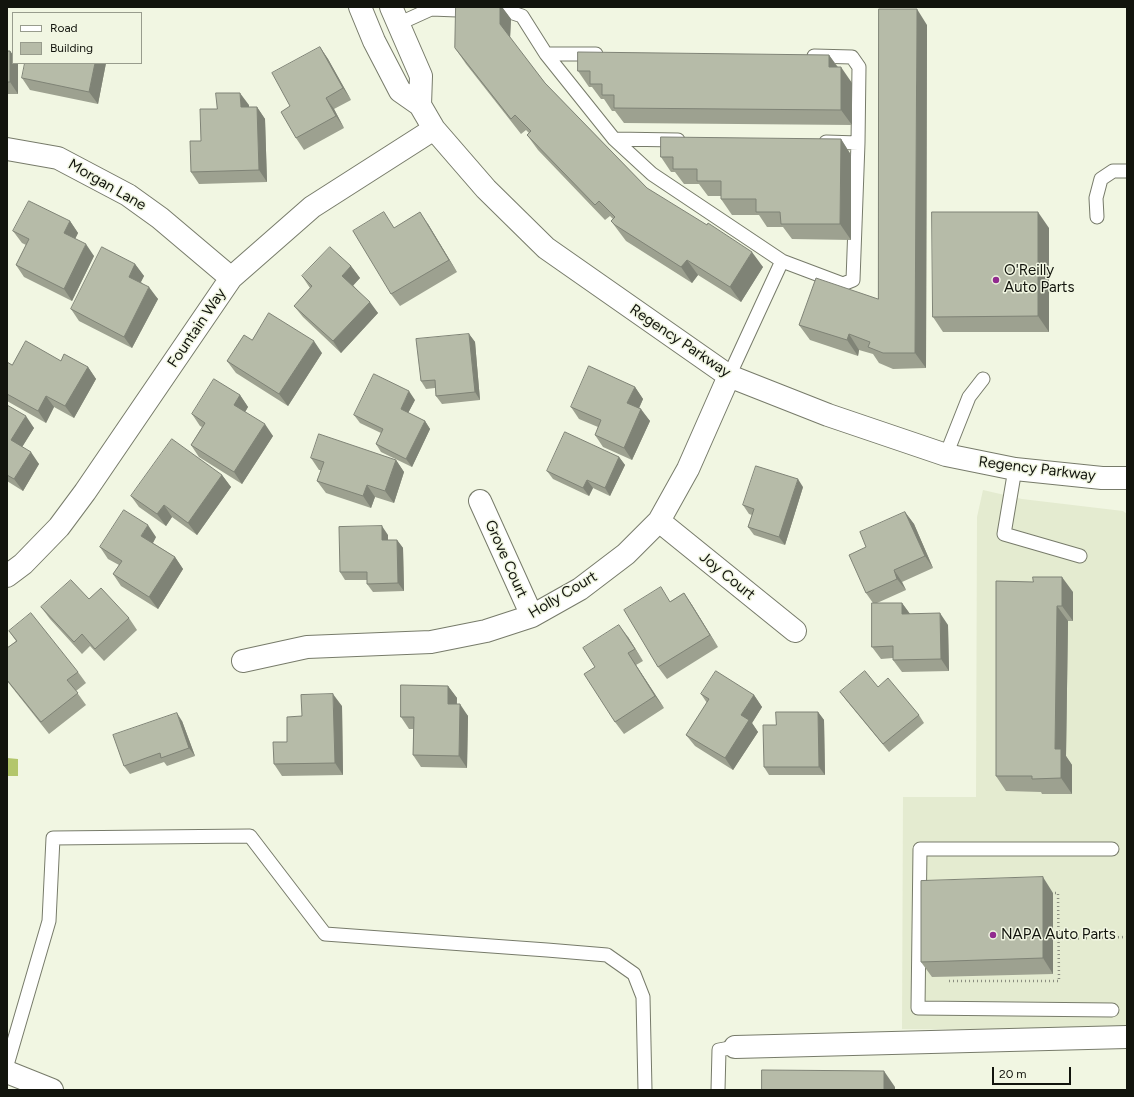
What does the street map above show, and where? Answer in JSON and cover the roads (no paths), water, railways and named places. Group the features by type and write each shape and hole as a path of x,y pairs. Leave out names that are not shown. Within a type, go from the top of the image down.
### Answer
{"street":[{"name":"Regency Parkway","path":"360,7 374,41 400,91 420,105 434,129 486,188 546,248 729,376 828,415 946,455 1015,469 1102,478 1127,478"},
{"path":"395,16 421,76 420,105"},
{"name":"Fountain Way","path":"7,576 23,564 59,527 89,486 231,278 312,207 434,129"},
{"name":"Morgan Lane","path":"7,149 58,158 128,195 160,218 231,278"},
{"name":"Holly Court","path":"243,661 307,647 431,642 486,631 532,616 586,585 626,554 659,520 688,468 729,376"},
{"name":"Grove Court","path":"480,501 532,616"},
{"name":"Joy Court","path":"659,520 795,631"},
{"path":"735,1046 1127,1037"},
{"path":"7,1072 52,1090"}],"lane":[{"path":"395,16 431,9 510,12 522,16 546,54 614,139 652,174 782,262 843,284 853,280 859,67 852,57 805,56"},
{"path":"546,54 609,54"},
{"path":"614,139 693,140"},
{"path":"810,142 858,143"},
{"path":"1097,217 1096,198 1102,179 1113,172 1127,172"},
{"path":"729,376 782,262"},
{"path":"946,455 969,397 983,379"},
{"path":"1015,469 1004,534 1080,556"},
{"path":"7,1065 49,921 53,838 250,836 325,934 607,955 634,974 642,997 645,1090"},
{"path":"1112,850 920,850 918,1008 1112,1010"},
{"path":"718,1090 720,1050 735,1046"}],"place":[{"name":"O'Reilly Auto Parts","path":"996,280"},
{"name":"NAPA Auto Parts","path":"993,935"}]}
